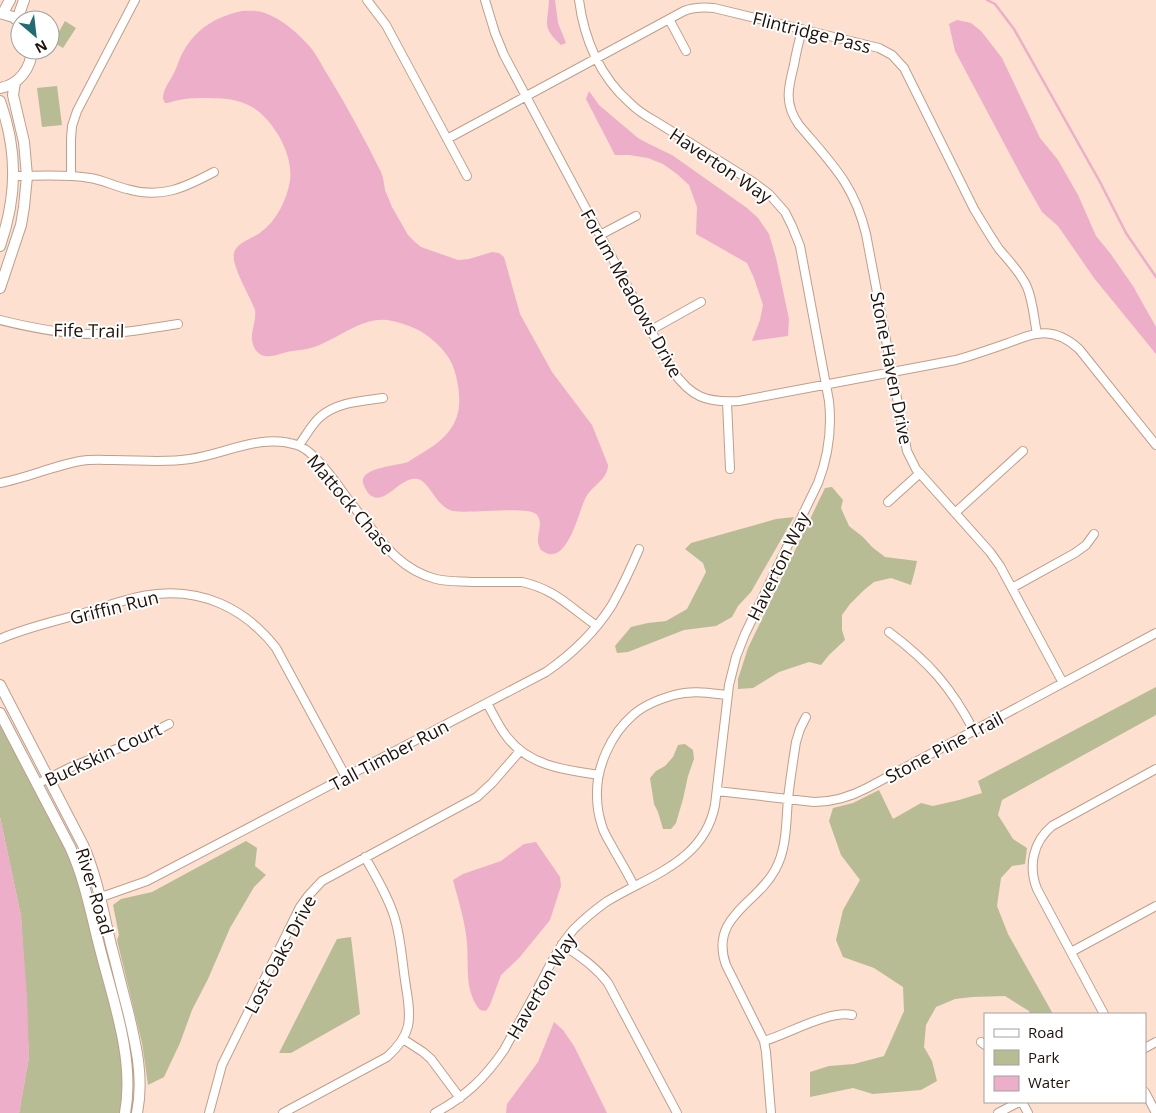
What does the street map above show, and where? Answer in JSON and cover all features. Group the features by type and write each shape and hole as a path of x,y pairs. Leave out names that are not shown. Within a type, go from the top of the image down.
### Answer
{"main road":[{"path":"1,13 10,0"},
{"path":"0,88 21,78 31,60"},
{"path":"0,288 21,225 27,176 24,142 13,95 15,82"},
{"path":"0,101 11,145 14,176 9,216 0,246"},
{"name":"River Road","path":"0,684 89,859 137,1048 140,1079 137,1113"},
{"name":"River Road","path":"0,712 74,856 88,899 124,1048 128,1078 125,1113"}],"street":[{"path":"71,176 72,126 77,111 135,0"},
{"path":"367,0 389,31 467,176"},
{"name":"Forum Meadows Drive","path":"485,0 498,42 526,96 672,370 680,381 694,394 712,400 739,401 967,357 1037,334"},
{"name":"Haverton Way","path":"435,1113 460,1098 486,1074 504,1050 562,944 574,930 604,904 679,861 694,848 702,837 714,811 727,695 732,670 740,646 821,474 827,447 830,420 826,384 800,246 785,212 774,199 753,182 655,121 630,103 608,79 596,58 585,32 579,0"},
{"name":"Flintridge Pass","path":"447,139 668,19 694,8 704,7 879,48 892,56 902,65 907,73 986,230 1026,286 1030,296 1037,334"},
{"path":"668,19 686,51"},
{"name":"Stone Haven Drive","path":"802,30 789,85 790,109 799,125 840,174 852,193 859,210 866,234 907,451 920,473 956,512 1000,566 1063,683"},
{"path":"14,176 91,178 126,189 153,194 180,189 214,172"},
{"path":"600,235 636,216"},
{"path":"651,330 701,302"},
{"name":"Fife Trail","path":"0,320 58,331 99,334 135,331 178,324"},
{"path":"1037,334 1050,334 1062,337 1079,349 1156,445"},
{"path":"0,483 80,461 190,459 265,441 281,441 299,445 319,418 332,409 348,404 383,398"},
{"path":"727,402 730,469"},
{"name":"Mattock Chase","path":"299,445 323,465 389,550 404,564 436,579 533,584 552,592 596,626"},
{"path":"956,512 1023,451"},
{"path":"888,502 920,473"},
{"path":"1012,588 1075,553 1086,545 1094,534"},
{"name":"Tall Timber Run","path":"88,899 100,897 146,881 546,672 575,650 596,626 612,604 640,549"},
{"name":"Griffin Run","path":"0,640 40,626 150,595 187,594 223,604 254,623 276,648 346,778"},
{"path":"889,632 936,672 957,700 974,731"},
{"name":"Stone Pine Trail","path":"716,791 823,802 857,794 1156,633"},
{"path":"634,886 603,828 597,796 599,775 605,754 616,734 633,715 648,705 688,692 727,695"},
{"path":"487,703 506,736 520,751 538,761 558,768 599,775"},
{"path":"771,1113 764,1041 726,965 723,954 724,938 733,917 766,884 775,872 778,864 783,845 796,742 806,717"},
{"name":"Buckskin Court","path":"37,784 69,768 130,744 169,724"},
{"name":"Lost Oaks Drive","path":"209,1113 222,1065 300,907 308,896 322,881 477,797 520,751"},
{"path":"1103,1013 1037,889 1032,865 1034,854 1037,844 1048,829 1063,819 1156,770"},
{"path":"283,1113 387,1057 403,1039 408,1026 409,1006 399,934 391,907 366,857"},
{"path":"1070,952 1156,906"},
{"path":"562,944 591,964 608,983 677,1113"},
{"path":"764,1041 827,1017 842,1014 852,1016"},
{"path":"403,1039 431,1059 460,1098"},
{"path":"1146,1094 1156,1113"},
{"path":"998,1113 1019,1103"}],"green space":[{"path":"65,21 76,28 63,48 60,46 60,30"},
{"path":"57,86 62,125 42,127 37,88"},
{"path":"832,487 843,500 841,508 849,526 872,547 885,557 917,561 911,585 891,578 874,582 864,590 842,615 842,630 845,640 821,665 809,662 779,672 753,688 738,689 738,679 748,648 825,488"},
{"path":"794,517 751,592 738,606 732,617 716,626 684,630 628,652 617,653 615,646 631,627 666,621 687,609 706,572 703,563 685,549 691,543 776,519"},
{"path":"1156,687 1156,715 1002,800 998,815 1013,839 1027,848 1025,864 1012,866 1001,878 997,906 1008,934 1052,1013 1030,1013 1005,996 955,999 936,1007 926,1025 924,1047 932,1061 937,1081 921,1090 873,1094 853,1088 810,1097 810,1072 829,1066 854,1064 884,1056 904,1011 903,987 874,968 843,957 836,940 843,910 860,880 841,855 829,821 833,808 853,803 879,790 893,819 921,803 933,806 982,793 978,781"},
{"path":"0,713 59,827 82,896 125,1048 123,1113 19,1113 29,1057 21,916 0,817"},
{"path":"685,744 693,750 694,759 676,823 671,829 663,829 654,804 650,778 673,757 678,745"},
{"path":"246,841 257,848 255,866 266,875 254,887 230,928 192,1010 180,1043 164,1077 148,1085 142,1043 117,940 119,935 113,905 121,899 152,892"},
{"path":"351,937 360,1014 291,1053 279,1053 337,939"}],"water":[{"path":"549,0 555,0 558,23 566,43 561,45 548,29"},
{"path":"242,11 260,11 278,19 296,32 311,48 363,136 381,172 385,190 392,207 408,235 415,242 421,247 458,260 469,259 492,252 499,253 504,257 520,314 552,372 592,425 608,465 603,478 586,497 570,537 565,546 558,552 550,554 541,549 538,543 540,520 536,514 531,512 510,510 453,511 442,505 426,485 418,479 404,482 380,497 374,497 367,492 363,483 367,474 373,470 408,462 435,445 451,429 455,421 458,411 459,389 455,370 450,359 425,334 404,324 378,320 360,325 317,346 274,356 261,355 254,347 252,333 255,310 235,265 234,253 238,246 267,227 280,209 290,180 290,168 286,151 279,136 264,116 247,104 215,98 189,99 168,103 165,103 163,99 163,95 181,56 192,39 214,21"},
{"path":"957,20 971,23 981,31 1002,58 1040,138 1058,160 1078,195 1096,236 1133,286 1156,327 1156,354 1094,278 1058,226 1042,212 955,51 949,24"},
{"path":"589,91 599,105 638,138 672,155 747,208 758,218 769,234 776,258 789,319 788,336 752,341 760,320 763,305 747,263 696,234 697,207 689,185 677,174 663,164 648,158 615,155 586,99"},
{"path":"0,817 21,916 27,996 29,1057 19,1113 0,1113"},
{"path":"536,842 560,877 561,886 550,920 519,958 501,975 486,1011 480,1010 469,987 465,928 453,880 463,874 501,861 524,844"},
{"path":"554,1022 563,1030 574,1046 607,1113 506,1113 507,1104 538,1062"}],"waterway":[{"path":"987,0 995,4 1014,29 1100,182 1126,233 1156,277"}]}
